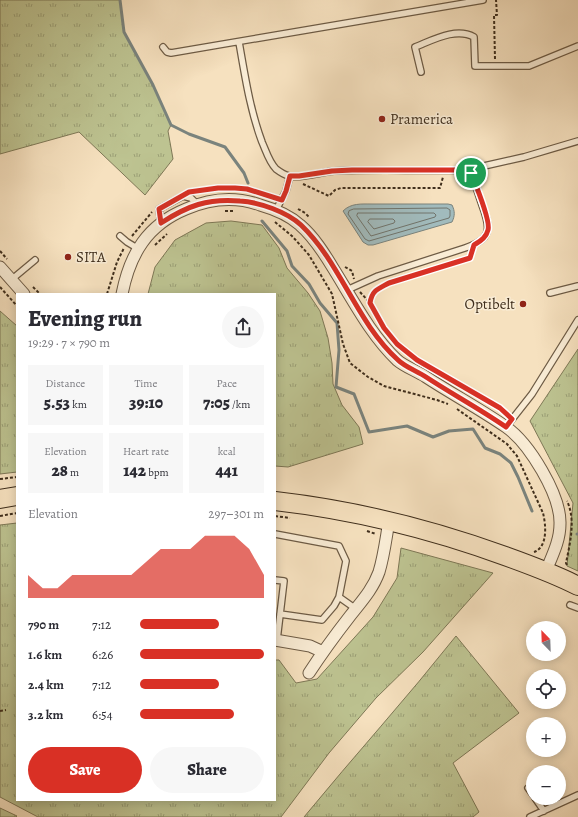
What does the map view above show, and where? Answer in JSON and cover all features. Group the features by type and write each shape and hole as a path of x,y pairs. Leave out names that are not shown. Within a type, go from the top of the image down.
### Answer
{"main road":[{"path":"0,499 16,496"},
{"path":"276,501 316,506 388,528 472,544 546,571 578,586"}],"street":[{"path":"122,293 129,267 137,248 161,223 177,212 197,204 224,200 250,202 276,210 300,224 351,288 360,314 380,341 399,361 509,423 512,431 530,452 558,504 560,524 558,543 546,571"},
{"path":"0,267 23,293"},
{"path":"309,673 323,652 363,601 379,572 388,528"},
{"path":"276,640 310,646 323,652"}],"lane":[{"path":"163,47 167,52 171,53 483,0"},
{"path":"421,72 415,47 447,34 468,34 474,37 475,66 529,66 578,46"},
{"path":"239,42 250,106 266,153 270,161 283,174 299,176 339,171 442,170 459,170 471,173 484,166 524,157 578,141"},
{"path":"351,288 378,276 474,245 483,240 489,225 471,173"},
{"path":"276,210 286,191 290,176"},
{"path":"161,223 159,209 183,196 191,198 197,204"},
{"path":"120,236 137,248"},
{"path":"11,280 35,260"},
{"path":"550,293 578,286"},
{"path":"509,423 532,394 578,320"},
{"path":"276,534 338,546 346,561 339,597 334,606 322,620 280,614"},
{"path":"276,580 284,581 276,640"},
{"path":"339,597 356,609"},
{"path":"570,605 578,608"},
{"path":"530,817 578,795"},
{"path":"540,805 544,811"}],"path":[{"path":"495,66 494,15 497,15 496,0"},
{"path":"299,176 304,186 329,196 335,190 341,188 440,188 442,170"},
{"path":"183,196 189,192 235,188 262,193 282,200 305,213 309,218"},
{"path":"221,211 240,211"},
{"path":"269,220 274,222 292,236 309,255 322,275 332,294 343,344 350,363 368,377 384,386 449,404"},
{"path":"152,248 171,230"},
{"path":"370,303 371,295 389,283 470,258 474,245"},
{"path":"343,266 352,271 351,288 370,303 384,328"},
{"path":"0,287 16,305"},
{"path":"397,344 417,360"},
{"path":"486,400 500,408 509,423"},
{"path":"455,408 507,444 517,456 540,507 545,522 543,546 538,551 529,554"},
{"path":"0,479 16,477"},
{"path":"567,499 570,506 572,529 566,562 568,570"},
{"path":"0,516 16,513"},
{"path":"276,516 290,518"},
{"path":"364,530 388,528"},
{"path":"0,711 6,710"}],"green space":[{"path":"0,0 120,0 124,32 153,85 171,125 168,131 173,159 145,195 79,132 0,154"},
{"path":"231,221 262,225 279,248 287,268 308,293 320,311 328,338 332,363 333,384 342,405 359,427 363,444 288,467 276,466 276,293 148,293 155,267 175,240 206,223"},
{"path":"0,311 16,325 16,472 0,474"},
{"path":"578,349 578,571 567,566 573,503 530,421"},
{"path":"16,523 16,801 276,801 276,660 279,660 296,683 317,679 373,617 397,578 401,548 493,573 423,652 376,698 329,753 281,817 38,817 0,797 0,525"},
{"path":"456,636 519,713 453,763 479,812 473,817 304,817 419,682"},
{"path":"0,808 17,816 0,817"}],"water":[{"path":"360,204 452,205 454,211 452,222 373,245 368,245 363,242 343,211 353,205"}],"waterway":[{"path":"120,0 124,32 153,85 171,125 189,134 225,147 244,173 248,183"},
{"path":"262,221 287,251 292,266 309,284 320,303 337,323 339,350 336,387 354,394 369,432 407,426 433,437 449,431 473,429 485,448 500,454 511,463 532,511"}],"place":[{"name":"Pramerica","path":"382,119"},
{"name":"SITA","path":"68,257"},
{"name":"Optibelt","path":"523,304"}],"route":[{"path":"352,170 459,170 471,173 489,225 483,240 474,245 470,258 389,283 371,295 370,303 384,328 397,344 417,360 500,408 512,419 506,427 489,415 399,361 380,341 360,314 329,261 300,224 276,210 250,202 224,200 197,204 177,212 161,223 159,209 189,192 218,188 247,189 282,200 290,176 314,173 352,170"}]}
